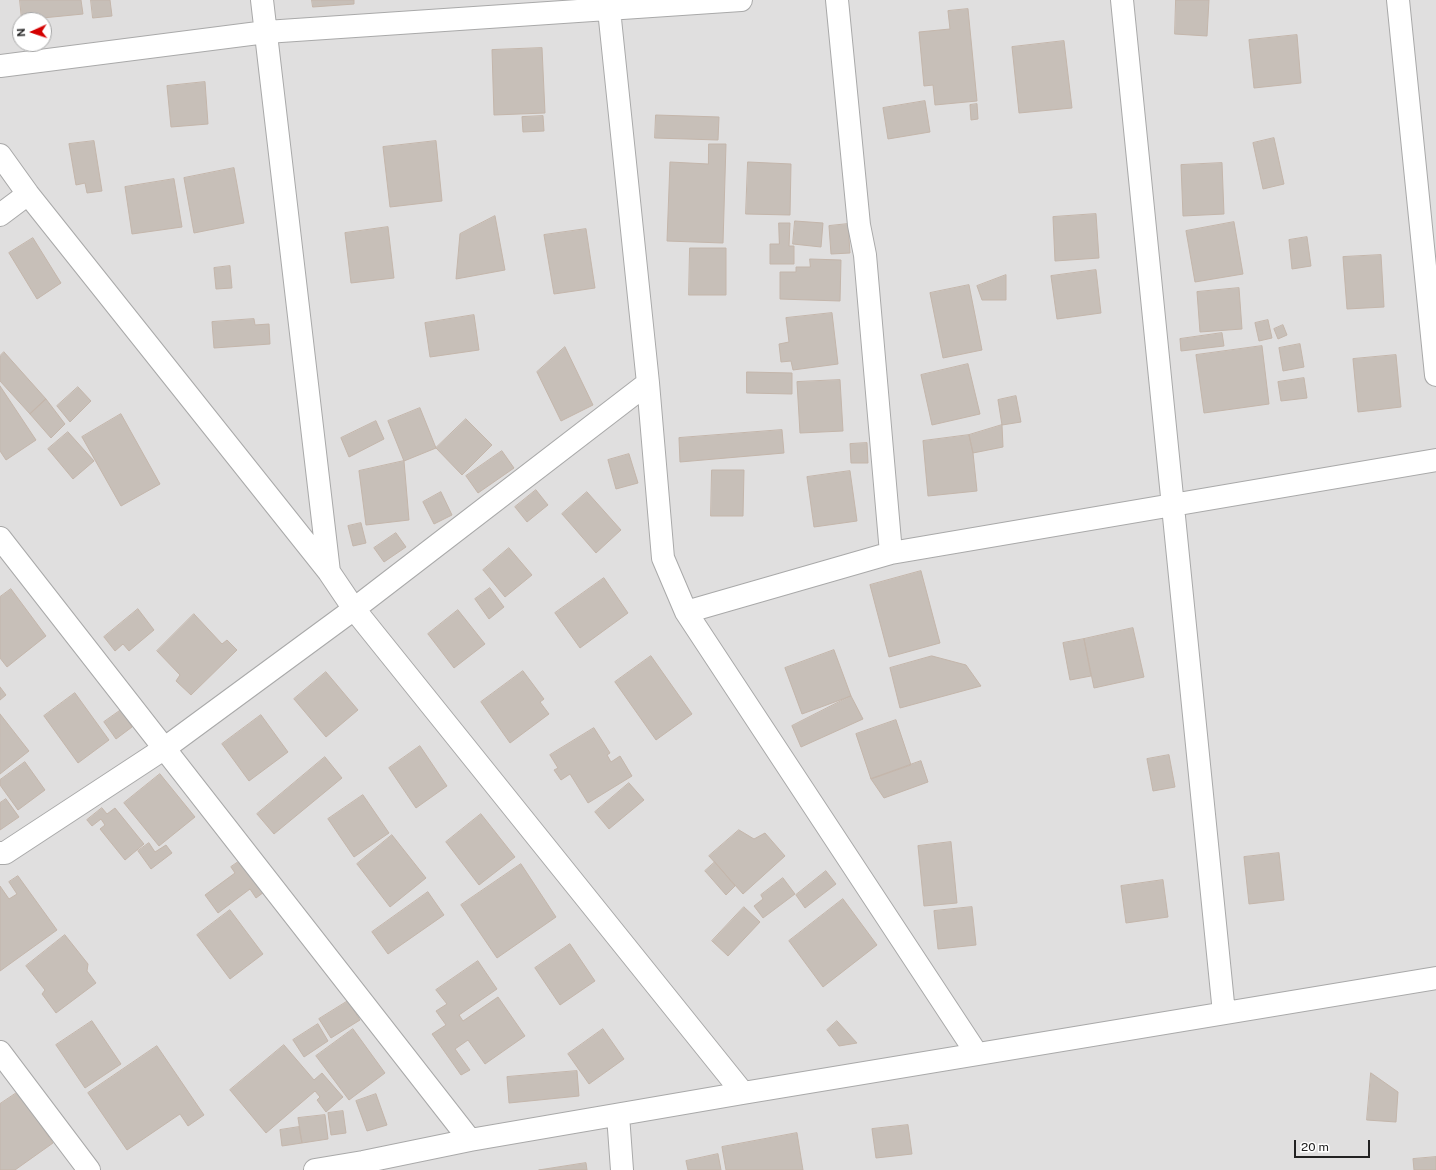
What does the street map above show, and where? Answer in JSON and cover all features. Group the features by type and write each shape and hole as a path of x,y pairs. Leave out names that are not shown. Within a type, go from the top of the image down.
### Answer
{"street":[{"path":"262,0 329,572"},
{"path":"0,66 266,32 608,5 742,0"},
{"path":"837,0 859,225 865,255 891,553"},
{"path":"1122,0 1224,1013"},
{"path":"1398,0 1436,375"},
{"path":"608,5 648,383 662,558 686,612 977,1054"},
{"path":"0,155 28,194 329,572 354,609 743,1093"},
{"path":"0,215 28,194"},
{"path":"0,853 5,854 165,748 354,609 648,383"},
{"path":"686,612 891,553 1436,460"},
{"path":"0,538 470,1140"},
{"path":"315,1170 364,1166 470,1140 743,1093 1436,978"},
{"path":"0,1052 89,1170"},
{"path":"618,1115 622,1170"}],"shaded area":[{"path":"0,0 1436,0 1436,1170 0,1170"}],"building":[{"path":"20,0 81,0 83,14 52,17 52,12 21,12"},
{"path":"91,0 110,0 112,16 93,18"},
{"path":"312,0 354,0 354,4 313,7"},
{"path":"1176,0 1209,0 1207,36 1175,34"},
{"path":"968,9 977,101 935,105 933,85 924,86 919,32 950,29 948,11"},
{"path":"1297,35 1301,83 1254,88 1249,40"},
{"path":"1064,41 1072,108 1019,113 1012,47"},
{"path":"542,48 545,113 494,115 492,50"},
{"path":"205,82 208,124 171,127 167,86"},
{"path":"925,101 930,132 888,139 883,108"},
{"path":"977,104 978,119 971,120 970,105"},
{"path":"656,115 719,117 718,140 655,138"},
{"path":"543,116 544,131 523,132 522,117"},
{"path":"1274,138 1284,184 1263,189 1253,143"},
{"path":"94,141 102,191 87,193 85,183 76,185 69,144"},
{"path":"436,141 442,201 390,207 383,147"},
{"path":"709,144 726,144 723,243 667,241 670,162 708,164"},
{"path":"748,162 791,164 790,215 746,214"},
{"path":"1222,163 1224,214 1183,216 1181,165"},
{"path":"234,168 244,223 194,233 184,178"},
{"path":"174,179 182,227 132,234 125,187"},
{"path":"1096,214 1099,258 1055,261 1053,217"},
{"path":"495,216 505,270 456,279 460,234"},
{"path":"795,221 823,223 821,247 793,244"},
{"path":"1234,222 1243,274 1195,282 1186,231"},
{"path":"779,223 790,223 789,246 794,246 794,264 770,264 770,244 779,244"},
{"path":"848,224 850,253 831,254 829,226"},
{"path":"388,227 394,278 351,283 345,233"},
{"path":"586,229 595,288 554,294 544,235"},
{"path":"1307,237 1311,266 1292,269 1289,240"},
{"path":"33,238 61,283 37,299 9,253"},
{"path":"690,248 726,248 726,295 689,295"},
{"path":"1381,255 1384,307 1347,309 1343,257"},
{"path":"810,259 841,260 840,301 780,299 780,272 796,272 796,267 810,267"},
{"path":"230,266 232,288 216,289 214,268"},
{"path":"1096,270 1101,313 1057,319 1051,276"},
{"path":"1006,275 1006,300 982,300 977,286"},
{"path":"969,285 982,350 943,358 930,293"},
{"path":"1239,288 1242,329 1200,332 1197,292"},
{"path":"832,313 838,364 793,370 791,361 781,362 779,344 789,342 786,318"},
{"path":"474,315 479,350 430,357 425,323"},
{"path":"254,319 255,325 269,324 270,344 214,348 212,322"},
{"path":"1268,320 1272,338 1259,341 1255,323"},
{"path":"1283,325 1287,335 1278,339 1274,329"},
{"path":"1222,333 1224,346 1181,351 1180,339"},
{"path":"1300,344 1304,367 1283,371 1279,348"},
{"path":"1262,346 1269,404 1204,413 1196,355"},
{"path":"565,347 593,405 561,421 537,372"},
{"path":"4,352 46,399 30,414 0,381 0,356"},
{"path":"1396,355 1401,407 1358,412 1353,359"},
{"path":"968,364 980,414 932,425 921,375"},
{"path":"747,372 792,373 792,394 747,393"},
{"path":"1304,378 1307,398 1281,401 1278,382"},
{"path":"840,380 843,431 800,433 797,382"},
{"path":"0,386 36,440 6,460 0,451"},
{"path":"78,387 91,401 70,422 57,406"},
{"path":"1016,396 1021,422 1002,425 998,400"},
{"path":"46,399 65,424 51,438 30,414"},
{"path":"420,408 436,448 404,461 388,421"},
{"path":"121,414 160,484 121,506 82,437"},
{"path":"466,419 492,445 462,475 436,448"},
{"path":"376,421 384,439 349,457 341,438"},
{"path":"1002,425 1003,447 973,453 969,435"},
{"path":"782,430 784,453 680,462 679,438"},
{"path":"68,432 94,461 73,479 48,449"},
{"path":"969,435 973,453 977,491 928,496 923,441"},
{"path":"867,443 868,463 851,463 850,444"},
{"path":"502,451 514,468 478,493 466,476"},
{"path":"629,454 638,483 616,489 608,460"},
{"path":"404,461 409,520 366,525 359,471"},
{"path":"712,470 744,470 743,516 711,516"},
{"path":"850,471 857,521 814,527 807,477"},
{"path":"536,490 548,505 527,522 515,507"},
{"path":"441,492 452,515 434,524 423,502"},
{"path":"587,492 621,530 596,553 562,514"},
{"path":"361,523 366,543 353,546 348,526"},
{"path":"396,533 406,547 384,562 374,548"},
{"path":"509,548 532,575 505,597 483,570"},
{"path":"921,571 940,643 889,657 870,585"},
{"path":"604,578 628,613 580,648 555,613"},
{"path":"490,588 504,607 489,619 475,599"},
{"path":"11,589 46,636 7,667 0,658 0,597"},
{"path":"138,609 154,630 129,651 123,644 115,651 104,637"},
{"path":"458,610 485,644 454,668 428,634"},
{"path":"194,614 222,644 227,640 237,650 191,695 176,681 180,675 157,651"},
{"path":"1133,628 1144,677 1094,688 1084,639"},
{"path":"1084,639 1091,676 1070,680 1063,643"},
{"path":"834,650 851,696 802,714 785,668"},
{"path":"651,656 692,714 656,740 615,682"},
{"path":"932,656 966,665 981,686 900,708 890,668"},
{"path":"523,671 544,699 540,702 549,714 510,743 481,702"},
{"path":"326,672 358,710 326,737 294,699"},
{"path":"0,687 6,695 0,700"},
{"path":"75,693 109,740 78,763 44,716"},
{"path":"851,696 863,719 801,747 792,726"},
{"path":"121,710 132,727 116,739 104,722"},
{"path":"0,714 29,751 0,774"},
{"path":"261,715 288,752 249,781 222,744"},
{"path":"896,720 911,765 871,779 856,734"},
{"path":"594,728 610,753 607,755 611,762 620,756 632,776 588,803 570,774 561,780 554,770 558,768 550,755"},
{"path":"420,746 447,786 416,808 389,768"},
{"path":"1169,755 1175,787 1153,791 1147,759"},
{"path":"325,757 342,778 274,834 257,814"},
{"path":"921,761 928,782 884,798 871,779"},
{"path":"25,762 45,790 18,810 0,785 0,780"},
{"path":"160,774 195,817 159,846 124,803"},
{"path":"629,783 644,800 609,829 595,812"},
{"path":"363,795 389,833 354,857 328,819"},
{"path":"6,799 19,817 0,830 0,803"},
{"path":"102,808 107,814 115,808 144,844 125,860 100,829 105,825 101,819 92,826 87,820"},
{"path":"481,814 515,857 479,885 446,842"},
{"path":"739,830 754,839 765,833 785,856 743,894 709,856"},
{"path":"392,835 426,878 390,907 357,864"},
{"path":"951,842 957,903 924,906 918,846"},
{"path":"149,843 155,852 166,845 172,853 151,869 138,851"},
{"path":"1279,853 1284,900 1249,904 1244,857"},
{"path":"244,858 268,889 256,898 250,889 218,913 205,895 235,873 231,867"},
{"path":"715,862 735,886 726,895 705,871"},
{"path":"521,864 556,917 497,958 461,905"},
{"path":"826,871 836,884 805,908 796,895"},
{"path":"18,876 57,930 0,971 0,886 9,899 17,894 9,882"},
{"path":"783,878 795,894 763,918 754,906 763,899 761,895"},
{"path":"1163,880 1168,917 1126,923 1121,886"},
{"path":"428,892 444,915 388,954 372,932"},
{"path":"843,899 877,945 823,987 789,941"},
{"path":"744,907 760,922 728,956 712,941"},
{"path":"972,907 976,945 938,949 934,911"},
{"path":"230,910 263,954 230,979 197,935"},
{"path":"65,935 88,964 87,971 96,983 56,1013 42,994 45,990 26,966"},
{"path":"570,944 595,981 560,1005 535,968"},
{"path":"478,961 497,989 459,1015 463,1021 498,997 525,1036 485,1064 468,1040 455,1049 470,1070 461,1075 432,1034 446,1025 436,1011 447,1004 436,990"},
{"path":"348,1001 360,1020 331,1038 319,1019"},
{"path":"92,1021 121,1064 85,1088 56,1045"},
{"path":"837,1021 857,1043 839,1046 827,1030"},
{"path":"318,1024 328,1041 304,1057 293,1040"},
{"path":"353,1029 385,1073 349,1100 316,1056"},
{"path":"603,1029 624,1059 589,1084 568,1054"},
{"path":"284,1045 314,1080 322,1073 343,1097 326,1112 317,1100 320,1097 315,1091 266,1133 230,1090"},
{"path":"157,1046 204,1115 188,1126 180,1114 127,1150 88,1093"},
{"path":"577,1071 579,1096 509,1103 507,1077"},
{"path":"1371,1073 1398,1092 1396,1122 1367,1120"},
{"path":"18,1092 53,1143 15,1170 0,1170 0,1104"},
{"path":"376,1094 387,1125 367,1131 356,1101"},
{"path":"343,1111 346,1133 331,1135 328,1113"},
{"path":"325,1115 328,1139 302,1143 298,1118"},
{"path":"908,1125 912,1154 876,1158 872,1129"},
{"path":"299,1127 302,1143 282,1146 280,1130"},
{"path":"797,1133 803,1170 726,1170 722,1147"},
{"path":"718,1154 721,1170 688,1170 686,1161"},
{"path":"1436,1157 1436,1170 1414,1170 1413,1159"},
{"path":"586,1163 587,1170 539,1170"}]}
